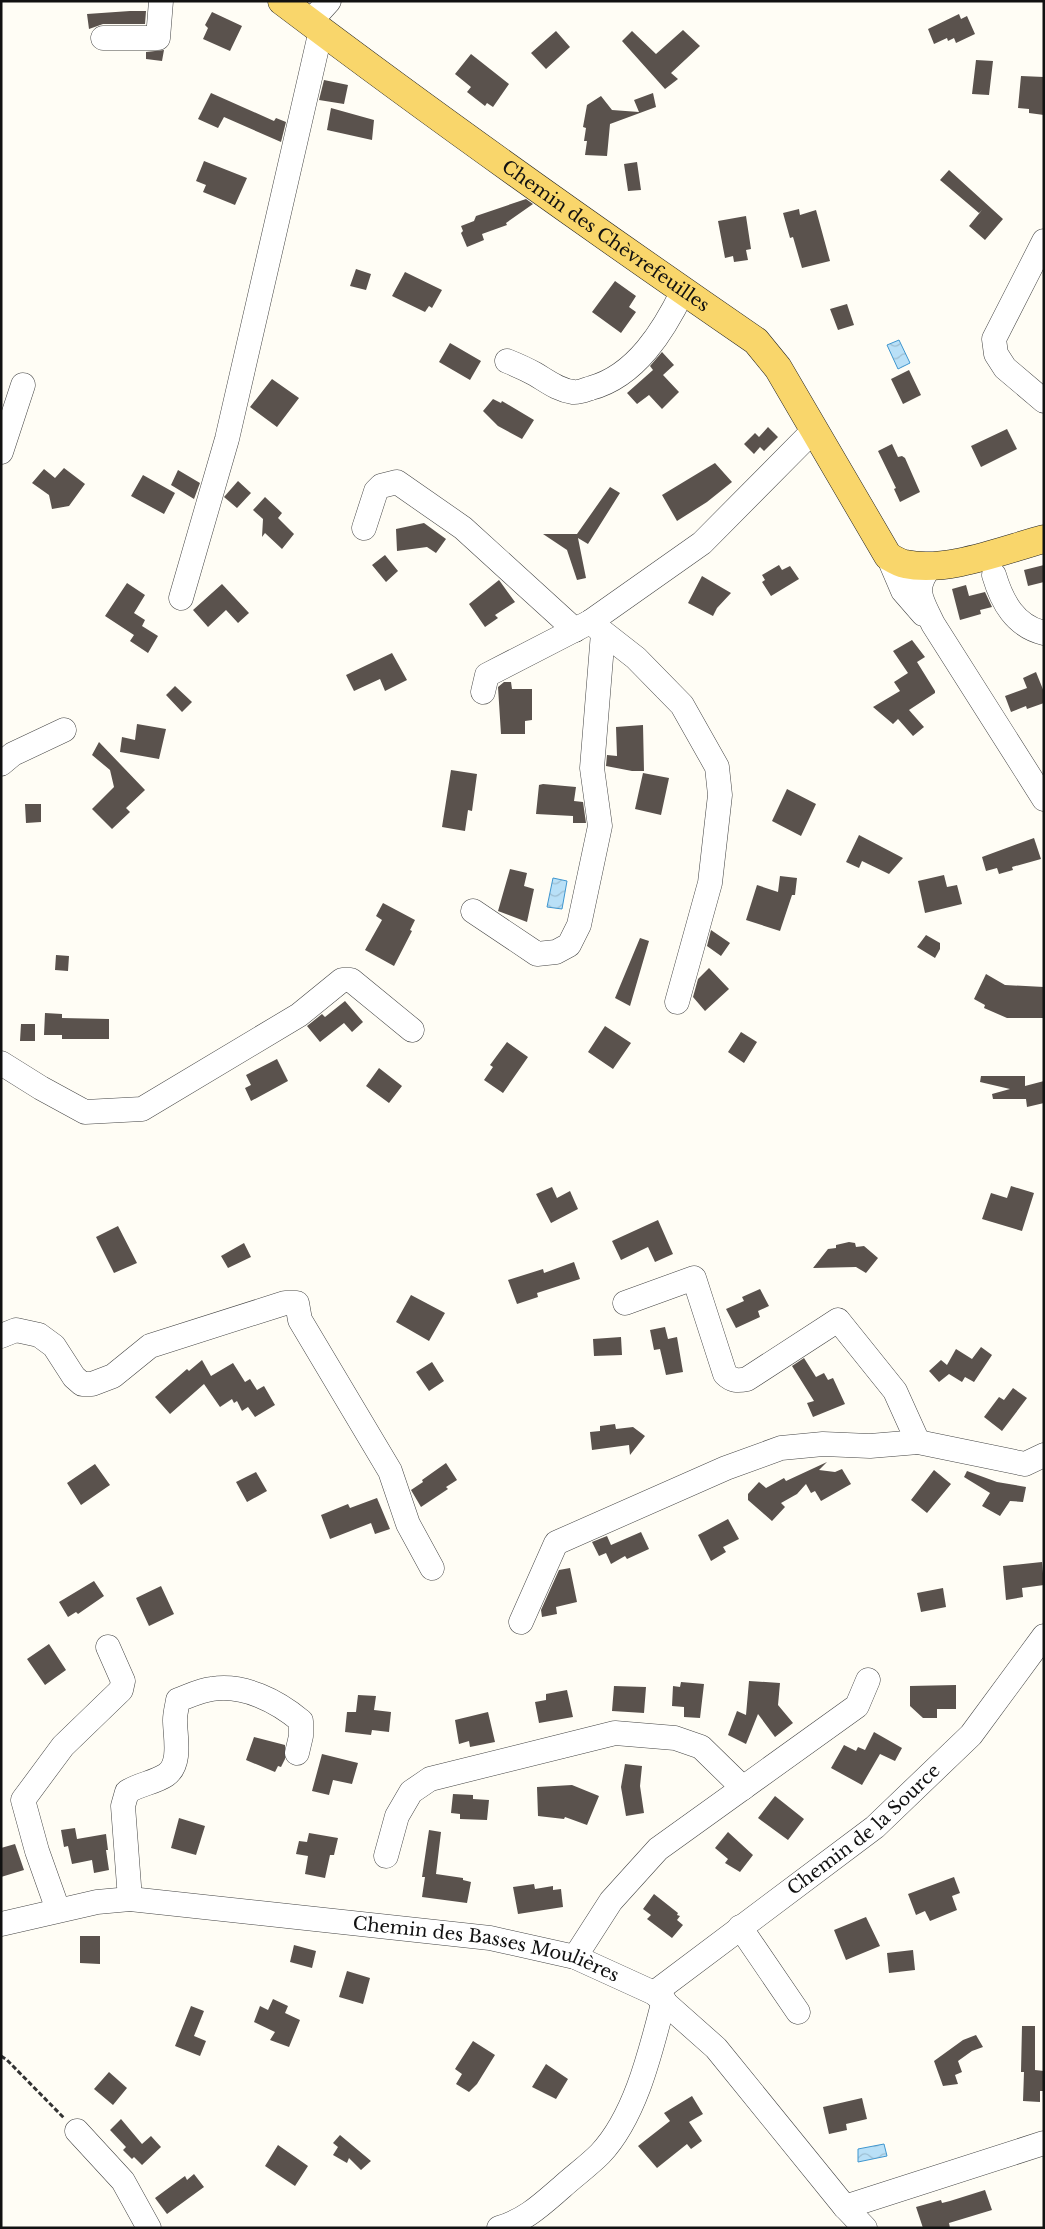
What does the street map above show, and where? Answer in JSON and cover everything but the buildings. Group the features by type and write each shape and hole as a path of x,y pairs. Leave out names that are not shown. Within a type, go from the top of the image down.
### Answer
{"main road":[{"name":"Chemin des Chèvrefeuilles","path":"282,1 360,61 470,141 756,341 778,368 868,524 897,555"},
{"path":"897,555 964,550 1044,530"},
{"path":"897,555 930,567 962,561 1044,539"}],"street":[{"path":"103,38 158,38 160,1"},
{"path":"181,598 227,439 316,26 329,1"},
{"path":"1044,241 994,339 996,354 1005,368 1044,401"},
{"path":"507,361 534,373 559,389 575,393 598,387 628,370 642,355 670,316 683,291"},
{"path":"1,452 22,385"},
{"path":"483,692 487,675 589,628 702,543 814,430"},
{"path":"364,528 376,491 381,486 397,482 463,528 589,628 636,658 682,705 717,767 720,796 710,883 677,1002"},
{"path":"897,555 933,624 1044,799"},
{"path":"897,555 903,592 933,624"},
{"path":"919,594 921,578 930,567"},
{"path":"994,575 1005,605 1026,627 1044,634"},
{"path":"473,911 537,954 556,952 569,945 578,925 600,826 592,768 589,628"},
{"path":"1,764 13,754 64,730"},
{"path":"1,1063 85,1112 112,1112 142,1109 299,1015 342,980 351,980 412,1030"},
{"path":"625,1303 694,1278 725,1374 730,1379 738,1381 747,1379 838,1320 895,1390 918,1442"},
{"path":"1,1336 16,1330 39,1335 54,1346 74,1377 82,1384 92,1384 113,1376 150,1346 285,1303 297,1303 300,1320 390,1471 408,1524 432,1568"},
{"path":"520,1622 556,1543 726,1468 781,1448 823,1444 870,1446 918,1442 1025,1464 1044,1455"},
{"name":"Chemin de la Source","path":"659,1997 740,1927 876,1828 971,1735 1041,1646"},
{"path":"58,1910 37,1850 23,1800 63,1746 121,1690 123,1681 108,1647"},
{"path":"575,1957 610,1901 658,1848 857,1706 868,1680"},
{"path":"130,1899 123,1806 127,1792 138,1786 159,1780 169,1773 177,1746 175,1719 178,1700 210,1689 231,1688 261,1696 285,1708 301,1721 301,1736 297,1753"},
{"path":"386,1856 397,1816 411,1792 430,1779 615,1733 675,1738 701,1747 744,1788"},
{"name":"Chemin des Basses Moulières","path":"1,1924 97,1902 130,1899 490,1938 575,1957 659,1997 716,2048 845,2207 865,2228"},
{"path":"740,1927 798,2012"},
{"path":"499,2228 518,2222 546,2201 601,2153 626,2117 650,2054 659,1997"},
{"path":"77,2131 123,2181 149,2228"},
{"path":"845,2207 1044,2143"}],"path":[{"path":"1,2056 8,2060 77,2131"}],"water":[{"path":"899,340 910,363 898,369 887,345"},
{"path":"553,878 567,881 562,909 547,907"},
{"path":"884,2144 887,2156 858,2162 858,2149"}]}
